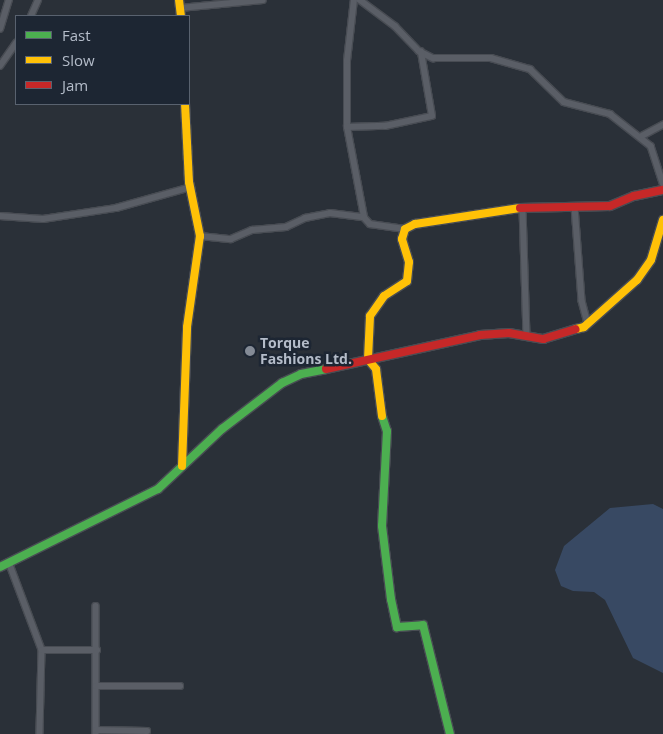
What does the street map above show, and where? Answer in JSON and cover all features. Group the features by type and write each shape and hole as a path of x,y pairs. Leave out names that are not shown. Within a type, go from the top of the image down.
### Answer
{"street":[{"path":"0,29 9,0"},
{"path":"31,15 38,0"},
{"path":"180,8 263,0"},
{"path":"354,0 347,61 347,127 364,217 370,224 405,230 420,222 488,210 610,206 634,196 663,190"},
{"path":"360,0 395,26 421,52 433,58 490,58 530,69 564,102 610,114 642,136 651,146 663,183"},
{"path":"0,66 15,44"},
{"path":"347,127 385,126 432,116 421,52"},
{"path":"182,466 187,327 200,236 191,187 185,105"},
{"path":"642,136 663,125"},
{"path":"0,216 43,219 116,208 191,187"},
{"path":"575,207 582,301 588,323"},
{"path":"523,209 527,334"},
{"path":"200,236 231,239 252,230 286,227 294,222 317,216 364,217"},
{"path":"0,567 158,489 222,429 282,383 311,371 480,334 527,334 543,338 554,337 588,323 637,280 651,260 663,220"},
{"path":"405,230 402,239 410,272 402,286 384,296 370,316 368,359 376,369 379,406 387,431 382,526 397,627 423,625 450,734"},
{"path":"9,562 42,650 40,734"},
{"path":"96,606 96,732 147,731"},
{"path":"42,650 97,650"},
{"path":"96,686 180,686"}],"water":[{"path":"653,504 663,509 663,673 633,658 605,600 594,592 573,591 561,586 555,570 564,546 610,508"}],"traffic: fast":[{"path":"0,567 158,489 222,429 282,383 301,374 326,369"},
{"path":"382,416 387,431 382,526 391,599 397,627 423,625 450,734"}],"traffic: slow":[{"path":"179,0 181,15"},
{"path":"182,466 187,327 200,236 189,182 185,105"},
{"path":"382,416 376,369 368,359 370,316 384,296 407,281 409,262 402,239 405,229 415,224 520,208"},
{"path":"576,329 584,327 637,280 651,260 663,220"}],"traffic: jam":[{"path":"520,208 610,206 634,196 663,190"},
{"path":"326,369 480,335 509,333 543,339 576,329"}],"place":[{"name":"Torque Fashions Ltd.","path":"250,351"}]}
